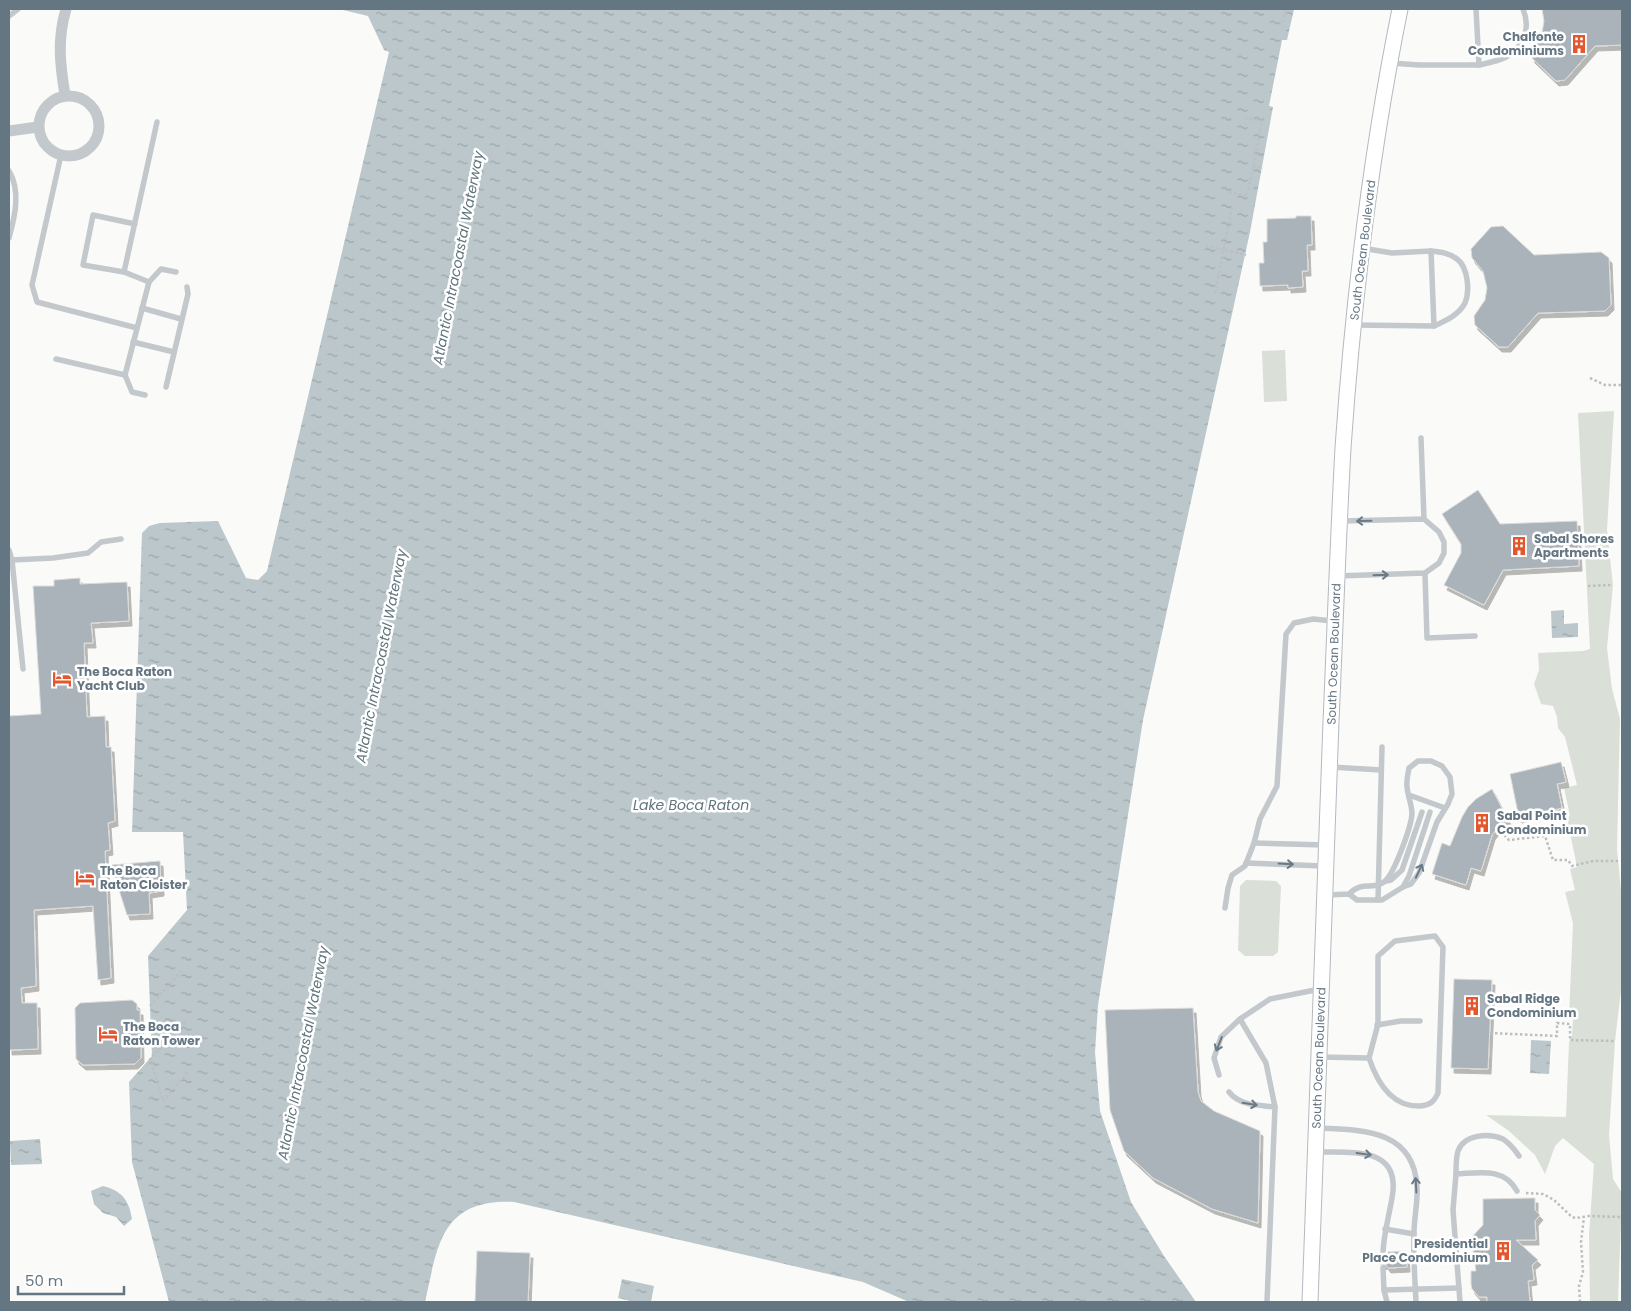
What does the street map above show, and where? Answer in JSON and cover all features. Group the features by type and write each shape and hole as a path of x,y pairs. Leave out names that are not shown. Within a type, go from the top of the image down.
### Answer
{"main road":[{"name":"South Ocean Boulevard","path":"1310,1302 1343,446 1362,248 1400,9"}],"street":[{"path":"65,95 59,60 59,46 66,9"},
{"path":"65,95 84,99 92,105 100,123 99,133 95,142 80,154 70,156 61,155 45,145 38,127 43,110 56,98 65,95"},
{"path":"9,131 38,127"}],"lane":[{"path":"9,16 18,9"},
{"path":"1476,9 1479,65"},
{"path":"1390,63 1479,65 1506,57 1521,44 1527,30 1523,9"},
{"path":"124,272 157,122"},
{"path":"61,155 32,284 37,302 137,328"},
{"path":"9,170 14,180 16,205 9,238"},
{"path":"135,224 93,215 83,265 124,272 149,282"},
{"path":"1354,326 1434,326 1451,318 1465,303 1468,288 1465,273 1458,260 1445,252 1392,253 1362,248"},
{"path":"1431,251 1434,326"},
{"path":"145,395 132,392 125,375 149,282 161,269 176,272"},
{"path":"166,387 188,294 187,287"},
{"path":"142,308 182,319"},
{"path":"134,342 174,352"},
{"path":"56,359 125,375"},
{"path":"1421,438 1424,520"},
{"path":"1337,576 1425,573 1439,563 1444,553 1444,542 1439,532 1424,520 1339,521"},
{"path":"12,560 53,558 88,553 101,542 121,539"},
{"path":"9,550 12,560 23,669"},
{"path":"1425,573 1427,638 1476,636"},
{"path":"1225,908 1232,875 1245,866 1254,843 1260,819 1277,786 1286,634 1294,623 1313,620 1335,621"},
{"path":"1378,900 1382,746"},
{"path":"1325,895 1349,894 1357,900 1382,900 1402,887 1411,884 1419,873 1437,822 1452,794 1450,777 1442,766 1430,761 1418,761 1409,768 1406,786 1412,815 1396,866 1386,881"},
{"path":"1330,767 1381,770"},
{"path":"1409,795 1445,808"},
{"path":"1349,894 1356,887 1378,885 1391,880 1402,870 1422,812"},
{"path":"1402,887 1409,876 1430,812"},
{"path":"1254,843 1327,845"},
{"path":"1246,862 1326,866"},
{"path":"1435,936 1444,947 1438,1093 1435,1101 1421,1106 1399,1102 1387,1093 1376,1078 1369,1058 1378,1025 1378,956 1395,941 1435,936"},
{"path":"1219,1075 1214,1058 1221,1037 1240,1018 1270,998 1322,989"},
{"path":"1240,1018 1266,1063 1275,1108 1267,1302"},
{"path":"1378,1025 1401,1021 1420,1021"},
{"path":"1319,1057 1369,1058"},
{"path":"1229,1092 1240,1102 1275,1108"},
{"path":"1316,1128 1377,1133 1392,1141 1410,1159 1415,1172 1417,1188 1414,1234 1416,1302"},
{"path":"1460,1302 1454,1210 1458,1151 1462,1144 1471,1138 1493,1136 1503,1140 1519,1156"},
{"path":"1316,1152 1358,1153 1374,1156 1384,1160 1392,1171 1393,1197 1385,1229 1383,1252"},
{"path":"1456,1174 1498,1174 1513,1184 1517,1191"},
{"path":"1385,1229 1414,1234"},
{"path":"1383,1268 1384,1290 1387,1302"},
{"path":"1384,1290 1459,1288"}],"path":[{"path":"1283,22 1285,9"},
{"path":"1229,192 1247,196 1262,121 1245,118"},
{"path":"1253,166 1263,168"},
{"path":"1215,293 1232,208"},
{"path":"1206,246 1246,255"},
{"path":"1590,378 1605,385 1622,385"},
{"path":"1588,586 1613,585"},
{"path":"1497,828 1509,840 1545,836 1553,860 1568,860 1572,866 1593,861 1618,861"},
{"path":"150,1006 183,969"},
{"path":"185,1022 151,1057 163,1101 188,1071"},
{"path":"1490,1033 1557,1036 1557,1023 1570,1024 1570,1040 1615,1041"},
{"path":"1517,1191 1527,1194 1542,1194 1559,1203 1572,1217 1621,1217"},
{"path":"1580,1302 1579,1286 1583,1272 1581,1242 1584,1217"}],"shaded area":[{"path":"1285,350 1287,401 1264,402 1262,351"},
{"path":"1614,411 1607,530 1613,585 1607,648 1612,689 1620,719 1617,849 1622,901 1622,982 1615,1041 1609,1135 1613,1179 1622,1193 1618,1302 1590,1302 1589,1235 1594,1164 1563,1138 1555,1146 1545,1174 1535,1155 1509,1131 1486,1115 1566,1117 1569,1042 1572,1036 1573,1018 1569,1017 1573,923 1565,892 1575,890 1570,869 1577,867 1567,818 1570,816 1564,788 1577,785 1565,737 1558,728 1553,706 1541,704 1534,684 1539,670 1538,653 1590,649 1578,413"},
{"path":"1246,880 1276,881 1281,886 1278,952 1273,956 1245,956 1238,950 1240,886"}],"water":[{"name":"Lake Boca Raton","path":"339,9 1294,9 1287,40 1282,40 1269,106 1273,107 1250,232 1143,720 1098,1005 1095,1052 1100,1111 1131,1202 1164,1256 1196,1302 909,1302 863,1282 514,1202 490,1203 471,1208 457,1217 447,1230 440,1245 425,1302 169,1302 132,1162 129,1082 152,1056 148,956 187,910 183,832 132,832 142,533 149,526 160,523 218,521 246,578 258,580 267,571 389,52 384,50 368,16"},
{"path":"1564,610 1564,624 1578,623 1578,637 1552,638 1551,611"},
{"path":"1531,1040 1551,1041 1549,1074 1530,1073"},
{"path":"40,1139 42,1164 11,1165 10,1141"},
{"path":"103,1186 120,1194 127,1202 132,1219 124,1226 116,1217 103,1213 94,1204 91,1191"},
{"path":"622,1279 654,1286 651,1302 635,1302 618,1298"}],"building":[{"name":"Chalfonte Condominiums","path":"1542,9 1622,9 1622,45 1595,46 1565,80 1556,81 1532,58 1531,49 1542,33 1544,21"},
{"path":"1296,216 1311,216 1312,245 1307,245 1308,271 1302,271 1303,287 1288,288 1288,285 1260,286 1259,263 1264,263 1263,242 1267,242 1267,219 1296,218"},
{"path":"1503,226 1534,255 1601,252 1609,258 1611,305 1605,311 1538,313 1508,347 1499,347 1475,325 1474,316 1485,300 1487,288 1483,271 1472,258 1471,249 1491,227"},
{"name":"Sabal Shores Apartments","path":"1478,490 1500,524 1577,521 1579,566 1503,570 1484,605 1444,585 1461,553 1461,544 1442,514"},
{"name":"The Boca Raton Cloister","path":"80,578 80,584 127,582 129,621 91,623 93,643 84,643 87,717 105,716 106,747 111,747 115,821 108,823 110,850 105,851 111,978 98,980 93,906 34,910 36,986 21,988 22,1003 37,1003 38,1049 9,1050 9,716 41,714 33,586 54,586 54,580"},
{"path":"1561,762 1566,782 1557,784 1562,808 1519,818 1510,774"},
{"path":"1492,789 1508,820 1500,825 1492,835 1481,871 1471,868 1466,885 1432,874 1442,843 1450,846 1468,807 1476,799"},
{"path":"160,861 161,891 149,893 150,914 127,915 111,865"},
{"name":"Sabal Ridge Condominium","path":"1454,979 1492,980 1488,1069 1451,1068"},
{"name":"The Boca Raton Tower","path":"132,1000 137,1004 137,1010 140,1010 141,1058 135,1064 83,1065 76,1059 75,1008 80,1003"},
{"path":"1193,1008 1198,1092 1201,1101 1214,1111 1260,1131 1258,1223 1212,1209 1153,1178 1124,1151 1110,1110 1105,1010"},
{"name":"Presidential Place Condominium","path":"1535,1198 1535,1210 1540,1215 1535,1221 1536,1240 1516,1240 1538,1260 1532,1265 1534,1280 1528,1281 1530,1302 1487,1302 1487,1297 1479,1297 1472,1289 1471,1284 1471,1271 1476,1271 1471,1238 1483,1225 1483,1199"},
{"path":"477,1251 530,1253 528,1302 475,1302"},
{"path":"1406,1251 1407,1267 1388,1268 1385,1264 1380,1265 1380,1255 1383,1257 1388,1252"}],"place":[{"name":"Chalfonte Condominiums","path":"1579,44"},
{"name":"Sabal Shores Apartments","path":"1519,546"},
{"name":"The Boca Raton Yacht Club","path":"62,679"},
{"name":"Sabal Point Condominium","path":"1482,823"},
{"name":"The Boca Raton Cloister","path":"85,878"},
{"name":"Sabal Ridge Condominium","path":"1472,1006"},
{"name":"The Boca Raton Tower","path":"108,1034"},
{"name":"Presidential Place Condominium","path":"1503,1251"}],"water label":[{"name":"Atlantic Intracoastal Waterway","path":"458,258"},
{"name":"Atlantic Intracoastal Waterway","path":"381,656"},
{"name":"Atlantic Intracoastal Waterway","path":"303,1053"}]}
